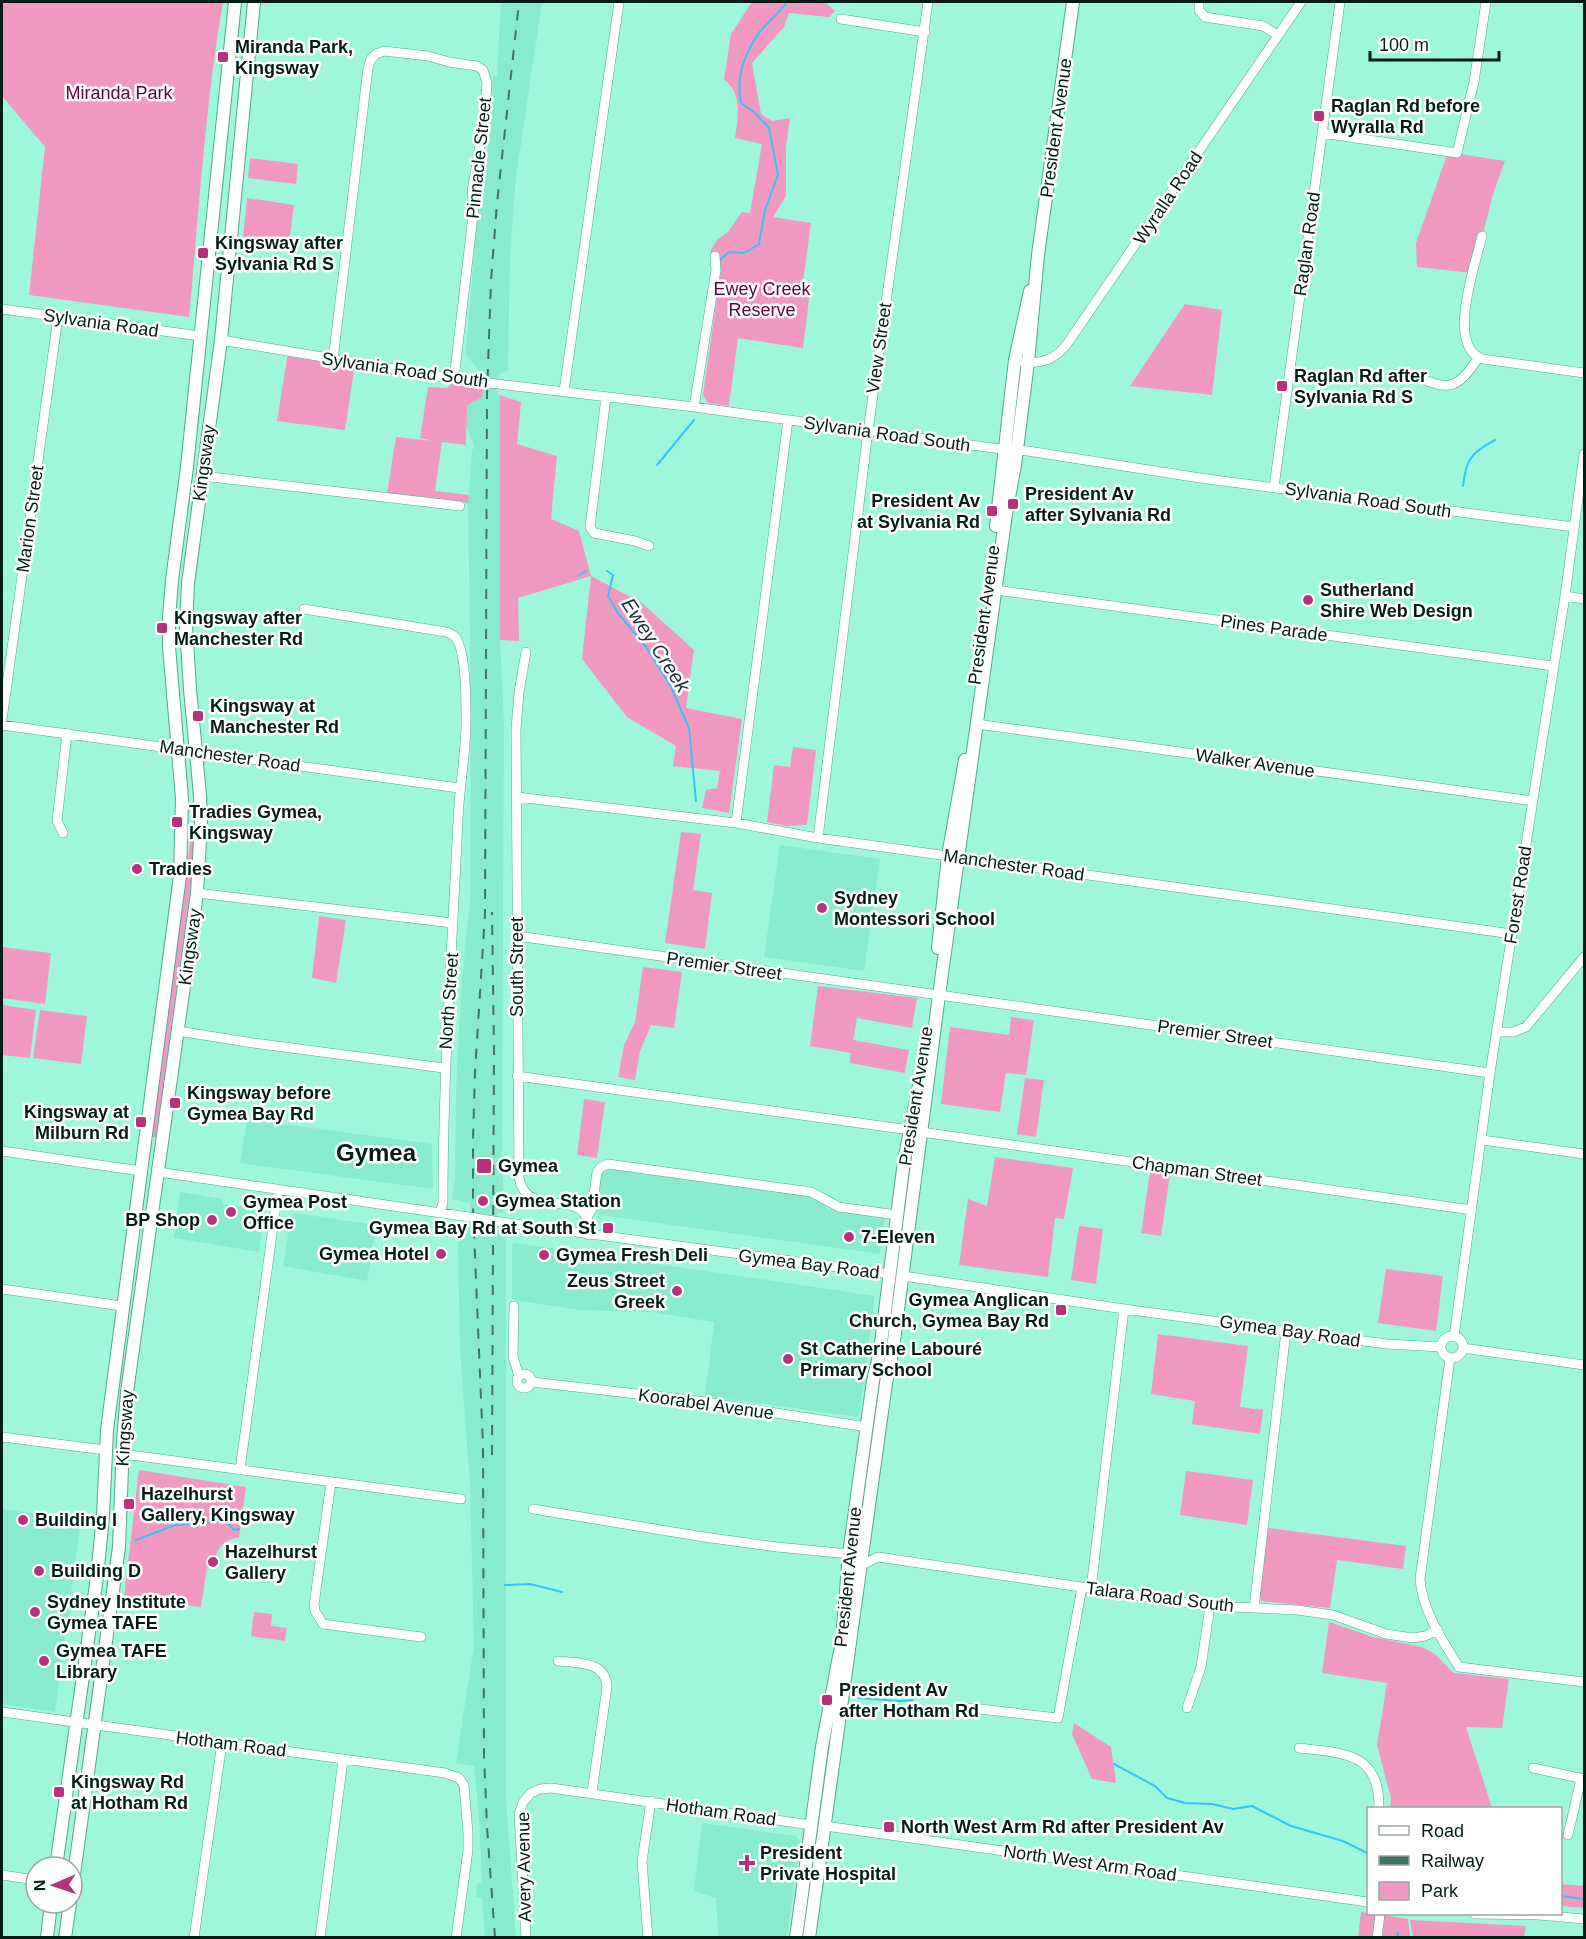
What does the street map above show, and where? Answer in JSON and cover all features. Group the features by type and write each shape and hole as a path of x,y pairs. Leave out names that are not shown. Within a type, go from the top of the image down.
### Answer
{"main road":[{"name":"Kingsway","path":"58,1855 100,1544 105,1450 122,1306 180,876 183,824 169,647 169,618 188,467 234,2"},
{"name":"Kingsway","path":"77,1855 119,1546 127,1392 197,892 201,823 186,626 188,583 221,340 254,2"},
{"name":"President Avenue","path":"953,857 954,811 966,752 1010,450 1028,362 1038,255 1073,2"},
{"name":"President Avenue","path":"809,1938 873,1484 873,1428 893,1348 903,1276 920,1079 936,994 953,857 977,724 1006,514 1015,360 1038,255"},
{"name":"Sylvania Road South","path":"200,336 221,340"},
{"name":"President Avenue","path":"796,1938 822,1747 839,1661 846,1610 849,1554 873,1428 897,1215 916,1131"},
{"name":"Gymea Bay Road","path":"141,1171 158,1172"},
{"name":"Gymea Bay Road","path":"890,1274 903,1276"},
{"path":"849,1554 857,1550 862,1518 873,1484"},
{"name":"North West Arm Road","path":"811,1824 825,1826"},
{"path":"47,1938 50,1915"},
{"path":"65,1938 68,1915"}],"street":[{"path":"564,391 619,2"},
{"name":"View Street","path":"818,838 868,431 928,2"},
{"path":"1199,2 1199,10 1205,17 1263,26 1278,35"},
{"name":"Wyralla Road","path":"1015,360 1043,362 1055,358 1068,344 1300,2"},
{"name":"Raglan Road","path":"1274,488 1340,2"},
{"path":"1322,133 1457,153 1474,82 1486,2"},
{"path":"841,19 925,32"},
{"name":"Pinnacle Street","path":"333,360 368,68 371,59 384,51 437,59 477,66 483,70 487,83 472,191 474,207 454,379"},
{"path":"1482,236 1466,304 1463,331 1468,346 1478,358 1584,373"},
{"path":"694,407 714,290 715,256"},
{"name":"Sylvania Road","path":"2,309 200,336"},
{"name":"Marion Street","path":"2,722 58,317"},
{"name":"Sylvania Road South","path":"221,340 454,379 694,407 1274,488 1574,527"},
{"path":"1417,376 1425,380 1453,385 1459,383 1478,358"},
{"path":"606,397 590,522 591,531 649,546"},
{"path":"736,823 788,420"},
{"name":"Forest Road","path":"1454,1337 1490,1073 1565,596 1584,454"},
{"path":"202,476 460,506"},
{"name":"Pines Parade","path":"996,590 1553,666"},
{"path":"1565,596 1584,599"},
{"name":"North Street","path":"304,609 446,632 455,636 463,660 466,719 459,788 444,1068 443,1203 440,1213"},
{"name":"South Street","path":"526,652 516,729 518,797 517,1076 520,1186 530,1198 545,1202 565,1203 583,1212 587,1217"},
{"name":"Manchester Road","path":"2,722 68,734 195,752 243,756 459,788"},
{"name":"Walker Avenue","path":"977,724 1533,801"},
{"path":"63,833 57,821 68,734"},
{"name":"Manchester Road","path":"518,797 736,823 818,838 1512,934"},
{"path":"197,892 453,923"},
{"name":"Premier Street","path":"517,936 1490,1073"},
{"path":"1497,1032 1513,1032 1526,1027 1584,957"},
{"path":"178,1031 444,1068"},
{"name":"Chapman Street","path":"517,1076 1472,1210"},
{"path":"1482,1140 1584,1154"},
{"path":"2,1151 141,1171"},
{"path":"589,1235 587,1217 592,1209 597,1172 608,1164 811,1192 839,1207 897,1215"},
{"name":"Gymea Bay Road","path":"158,1172 589,1235 890,1274"},
{"path":"240,1470 278,1190"},
{"name":"Gymea Bay Road","path":"903,1276 1286,1331 1387,1344 1441,1347"},
{"path":"2,1289 122,1306"},
{"name":"Koorabel Avenue","path":"514,1306 513,1357 519,1376 517,1381 521,1388 529,1387 532,1382 698,1401 873,1428"},
{"path":"971,1708 1058,1718 1086,1588 1124,1309"},
{"path":"1254,1608 1286,1331"},
{"path":"1454,1337 1461,1342 1463,1348 1457,1357 1450,1358 1444,1355 1441,1347 1447,1338 1454,1337"},
{"path":"1463,1348 1584,1365"},
{"path":"1450,1358 1420,1579 1424,1598 1438,1630 1459,1667 1584,1682"},
{"path":"2,1437 105,1450"},
{"path":"123,1454 461,1499"},
{"path":"331,1482 314,1605 318,1617 323,1624 421,1637"},
{"path":"533,1509 704,1537 849,1554"},
{"path":"860,1566 878,1557 870,1548 865,1534"},
{"name":"Talara Road South","path":"878,1557 1210,1606 1297,1610 1333,1615 1386,1634 1413,1638 1438,1630"},
{"path":"1187,1708 1201,1667 1210,1606"},
{"path":"558,1661 591,1665 600,1669 606,1677 607,1687 592,1792"},
{"name":"Hotham Road","path":"2,1712 445,1773 459,1778 464,1791 468,1850 456,1938"},
{"path":"194,1938 222,1743"},
{"path":"1299,1748 1337,1752 1358,1758 1373,1775 1379,1807"},
{"path":"320,1938 343,1760"},
{"path":"1533,1768 1583,1779 1568,1835"},
{"name":"Hotham Road","path":"526,1797 545,1788 592,1792 811,1824"},
{"name":"Avery Avenue","path":"526,1797 519,1814 526,1938"},
{"path":"648,1938 642,1861 651,1802"},
{"name":"North West Arm Road","path":"825,1826 1367,1902"},
{"path":"2,1875 24,1878"},
{"path":"1377,1938 1380,1915"},
{"path":"1539,1915 1584,1919"}],"shaded area":[{"path":"501,2 542,2 516,177 510,253 508,370 497,376 497,393 500,395 500,640 504,724 502,1136 504,1213 497,1213 497,1230 506,1235 506,1798 516,1937 485,1937 482,1898 476,1897 477,1883 482,1883 474,1766 456,1763 474,1645 470,1484 460,1351 458,1240 459,1226 470,1227 470,1203 452,1199 455,1178 461,990 470,900 471,712 468,503 472,450 475,447 464,422 461,387 482,389 483,375 466,355 466,350 477,218 491,125 493,76 497,76"},
{"name":"Sydney Montessori School","path":"780,845 880,859 864,971 764,957"},
{"path":"247,1119 432,1144 433,1189 240,1163"},
{"path":"607,1167 812,1196 829,1209 885,1217 880,1254 600,1215 597,1210 602,1171"},
{"path":"180,1192 223,1199 222,1204 265,1209 259,1252 174,1238"},
{"path":"294,1213 376,1225 367,1281 283,1266 291,1216"},
{"name":"St Catherine Labouré Primary School","path":"515,1243 875,1296 859,1417 705,1396 714,1322 651,1312 580,1310 514,1300 512,1298 512,1245"},
{"name":"Sydney Institute Gymea TAFE","path":"2,1509 81,1520 55,1712 2,1704"},
{"name":"President Private Hospital","path":"702,1823 796,1836 800,1841 787,1937 718,1937 716,1898 694,1891"}],"green space":[{"name":"Miranda Park","path":"2,2 223,2 207,120 189,317 29,295 45,147 2,96"},
{"name":"Ewey Creek Reserve","path":"752,2 825,2 835,11 829,17 789,13 784,27 752,63 761,114 772,121 790,118 786,146 786,196 773,217 811,223 802,289 810,291 803,348 738,338 729,406 708,403 703,395 721,270 710,252 717,240 728,232 742,212 750,213 762,144 735,138 737,99 724,79 731,34"},
{"path":"1448,152 1505,161 1493,194 1473,273 1417,267 1416,243"},
{"path":"250,158 298,164 296,184 248,178"},
{"path":"247,198 294,205 289,243 243,237"},
{"path":"1185,304 1222,310 1212,395 1130,386"},
{"path":"288,352 355,363 345,430 277,421"},
{"path":"455,381 484,383 482,397 467,405 466,445 442,442 435,491 469,495 468,503 387,493 396,437 434,441 420,438 428,387 447,388"},
{"path":"500,395 521,402 517,444 557,456 551,519 579,531 591,576 518,598 519,641 500,640"},
{"path":"591,576 642,603 694,650 686,708 742,719 729,813 702,808 706,790 717,788 720,771 673,766 676,746 627,717 582,659"},
{"path":"793,747 816,750 807,825 786,826 767,822 774,765 790,767"},
{"path":"681,832 701,834 693,890 712,893 705,949 665,943"},
{"path":"191,835 194,835 191,884 156,1137 152,1137"},
{"path":"319,916 346,920 336,983 312,978"},
{"path":"2,947 51,953 45,1004 2,998"},
{"path":"643,967 682,972 674,1028 651,1025 640,1051 635,1080 618,1077 624,1045 635,1022"},
{"path":"818,986 917,998 912,1028 857,1018 853,1040 909,1050 905,1073 850,1063 851,1053 810,1046"},
{"path":"2,1005 36,1010 30,1058 2,1055"},
{"path":"40,1010 87,1016 81,1064 33,1058"},
{"path":"1011,1017 1034,1020 1026,1075 1006,1073 1000,1112 941,1104 950,1027 1009,1035"},
{"path":"1025,1078 1044,1080 1036,1137 1017,1134"},
{"path":"584,1099 605,1102 597,1158 577,1155"},
{"path":"995,1157 1073,1168 1064,1219 1055,1218 1048,1277 959,1265 968,1199 987,1206"},
{"path":"1151,1165 1171,1167 1161,1236 1141,1233"},
{"path":"1079,1226 1103,1229 1096,1284 1071,1280"},
{"path":"1386,1269 1443,1276 1436,1331 1378,1323"},
{"path":"1158,1334 1248,1346 1240,1407 1263,1410 1260,1434 1192,1424 1195,1401 1151,1394"},
{"path":"139,1470 246,1487 239,1538 230,1539 220,1548 215,1561 208,1561 201,1607 124,1597"},
{"path":"1186,1471 1253,1480 1247,1525 1180,1515"},
{"path":"1268,1528 1406,1546 1403,1569 1337,1560 1330,1608 1261,1601"},
{"path":"254,1612 272,1614 271,1626 287,1628 285,1641 251,1636"},
{"path":"1329,1622 1373,1637 1422,1647 1435,1654 1454,1673 1509,1679 1502,1728 1466,1727 1492,1807 1390,1807 1391,1798 1377,1745 1387,1683 1322,1673"},
{"path":"1074,1723 1111,1747 1116,1783 1092,1779 1072,1734"},
{"path":"1562,1884 1584,1886 1584,1908 1562,1906"},
{"path":"1361,1912 1367,1913 1367,1915 1408,1919 1410,1937 1358,1938"},
{"path":"1410,1920 1526,1926 1524,1937 1413,1937"}],"waterway":[{"name":"Ewey Creek","path":"720,260 729,252 744,253 759,244 765,210 778,175 769,128 754,112 741,103 740,84 742,66 754,41 787,2"},
{"name":"Ewey Creek","path":"657,465 694,420"},
{"path":"1463,486 1471,458 1495,440"},
{"path":"578,576 586,571"},
{"name":"Ewey Creek","path":"607,571 613,575 608,596 618,613 646,647 671,687 689,728 696,801"},
{"path":"136,1540 175,1525 227,1522 234,1530 239,1529"},
{"path":"505,1585 530,1584 562,1592"},
{"path":"859,1698 913,1700"},
{"path":"1114,1764 1155,1786 1167,1798 1185,1803 1212,1804 1233,1809 1252,1806 1291,1826 1343,1841 1367,1853"},
{"path":"1562,1896 1584,1899"},
{"path":"1397,1938 1398,1933"}],"railway":[{"path":"495,1938 484,1755 483,1446 473,1208 473,1141 485,914 487,394 491,281 497,203 519,2"},
{"path":"492,912 494,1050 492,1455"}],"place":[{"name":"Miranda Park, Kingsway","path":"223,57"},
{"name":"Raglan Rd before Wyralla Rd","path":"1319,116"},
{"name":"Kingsway after Sylvania Rd S","path":"203,253"},
{"name":"Raglan Rd after Sylvania Rd S","path":"1282,386"},
{"name":"President Av after Sylvania Rd","path":"1013,504"},
{"name":"President Av at Sylvania Rd","path":"992,511"},
{"name":"Sutherland Shire Web Design","path":"1308,600"},
{"name":"Kingsway after Manchester Rd","path":"162,628"},
{"name":"Kingsway at Manchester Rd","path":"198,716"},
{"name":"Tradies Gymea, Kingsway","path":"177,822"},
{"name":"Tradies","path":"137,869"},
{"name":"Sydney Montessori School","path":"822,908"},
{"name":"Kingsway before Gymea Bay Rd","path":"175,1103"},
{"name":"Kingsway at Milburn Rd","path":"141,1122"},
{"name":"Gymea","path":"484,1166"},
{"name":"Gymea Station","path":"483,1201"},
{"name":"Gymea Post Office","path":"231,1212"},
{"name":"BP Shop","path":"212,1220"},
{"name":"Gymea Bay Rd at South St","path":"608,1228"},
{"name":"7-Eleven","path":"849,1237"},
{"name":"Gymea Hotel","path":"441,1254"},
{"name":"Gymea Fresh Deli","path":"544,1255"},
{"name":"Zeus Street Greek","path":"677,1291"},
{"name":"Gymea Anglican Church, Gymea Bay Rd","path":"1061,1310"},
{"name":"St Catherine Labouré Primary School","path":"788,1359"},
{"name":"Hazelhurst Gallery, Kingsway","path":"129,1504"},
{"name":"Building I","path":"23,1520"},
{"name":"Hazelhurst Gallery","path":"213,1562"},
{"name":"Building D","path":"39,1571"},
{"name":"Sydney Institute Gymea TAFE","path":"35,1612"},
{"name":"Gymea TAFE Library","path":"44,1661"},
{"name":"President Av after Hotham Rd","path":"827,1700"},
{"name":"Kingsway Rd at Hotham Rd","path":"59,1792"},
{"name":"North West Arm Rd after President Av","path":"889,1827"},
{"name":"President Private Hospital","path":"747,1863"}],"district":[{"name":"Gymea","path":"376,1153"}]}
